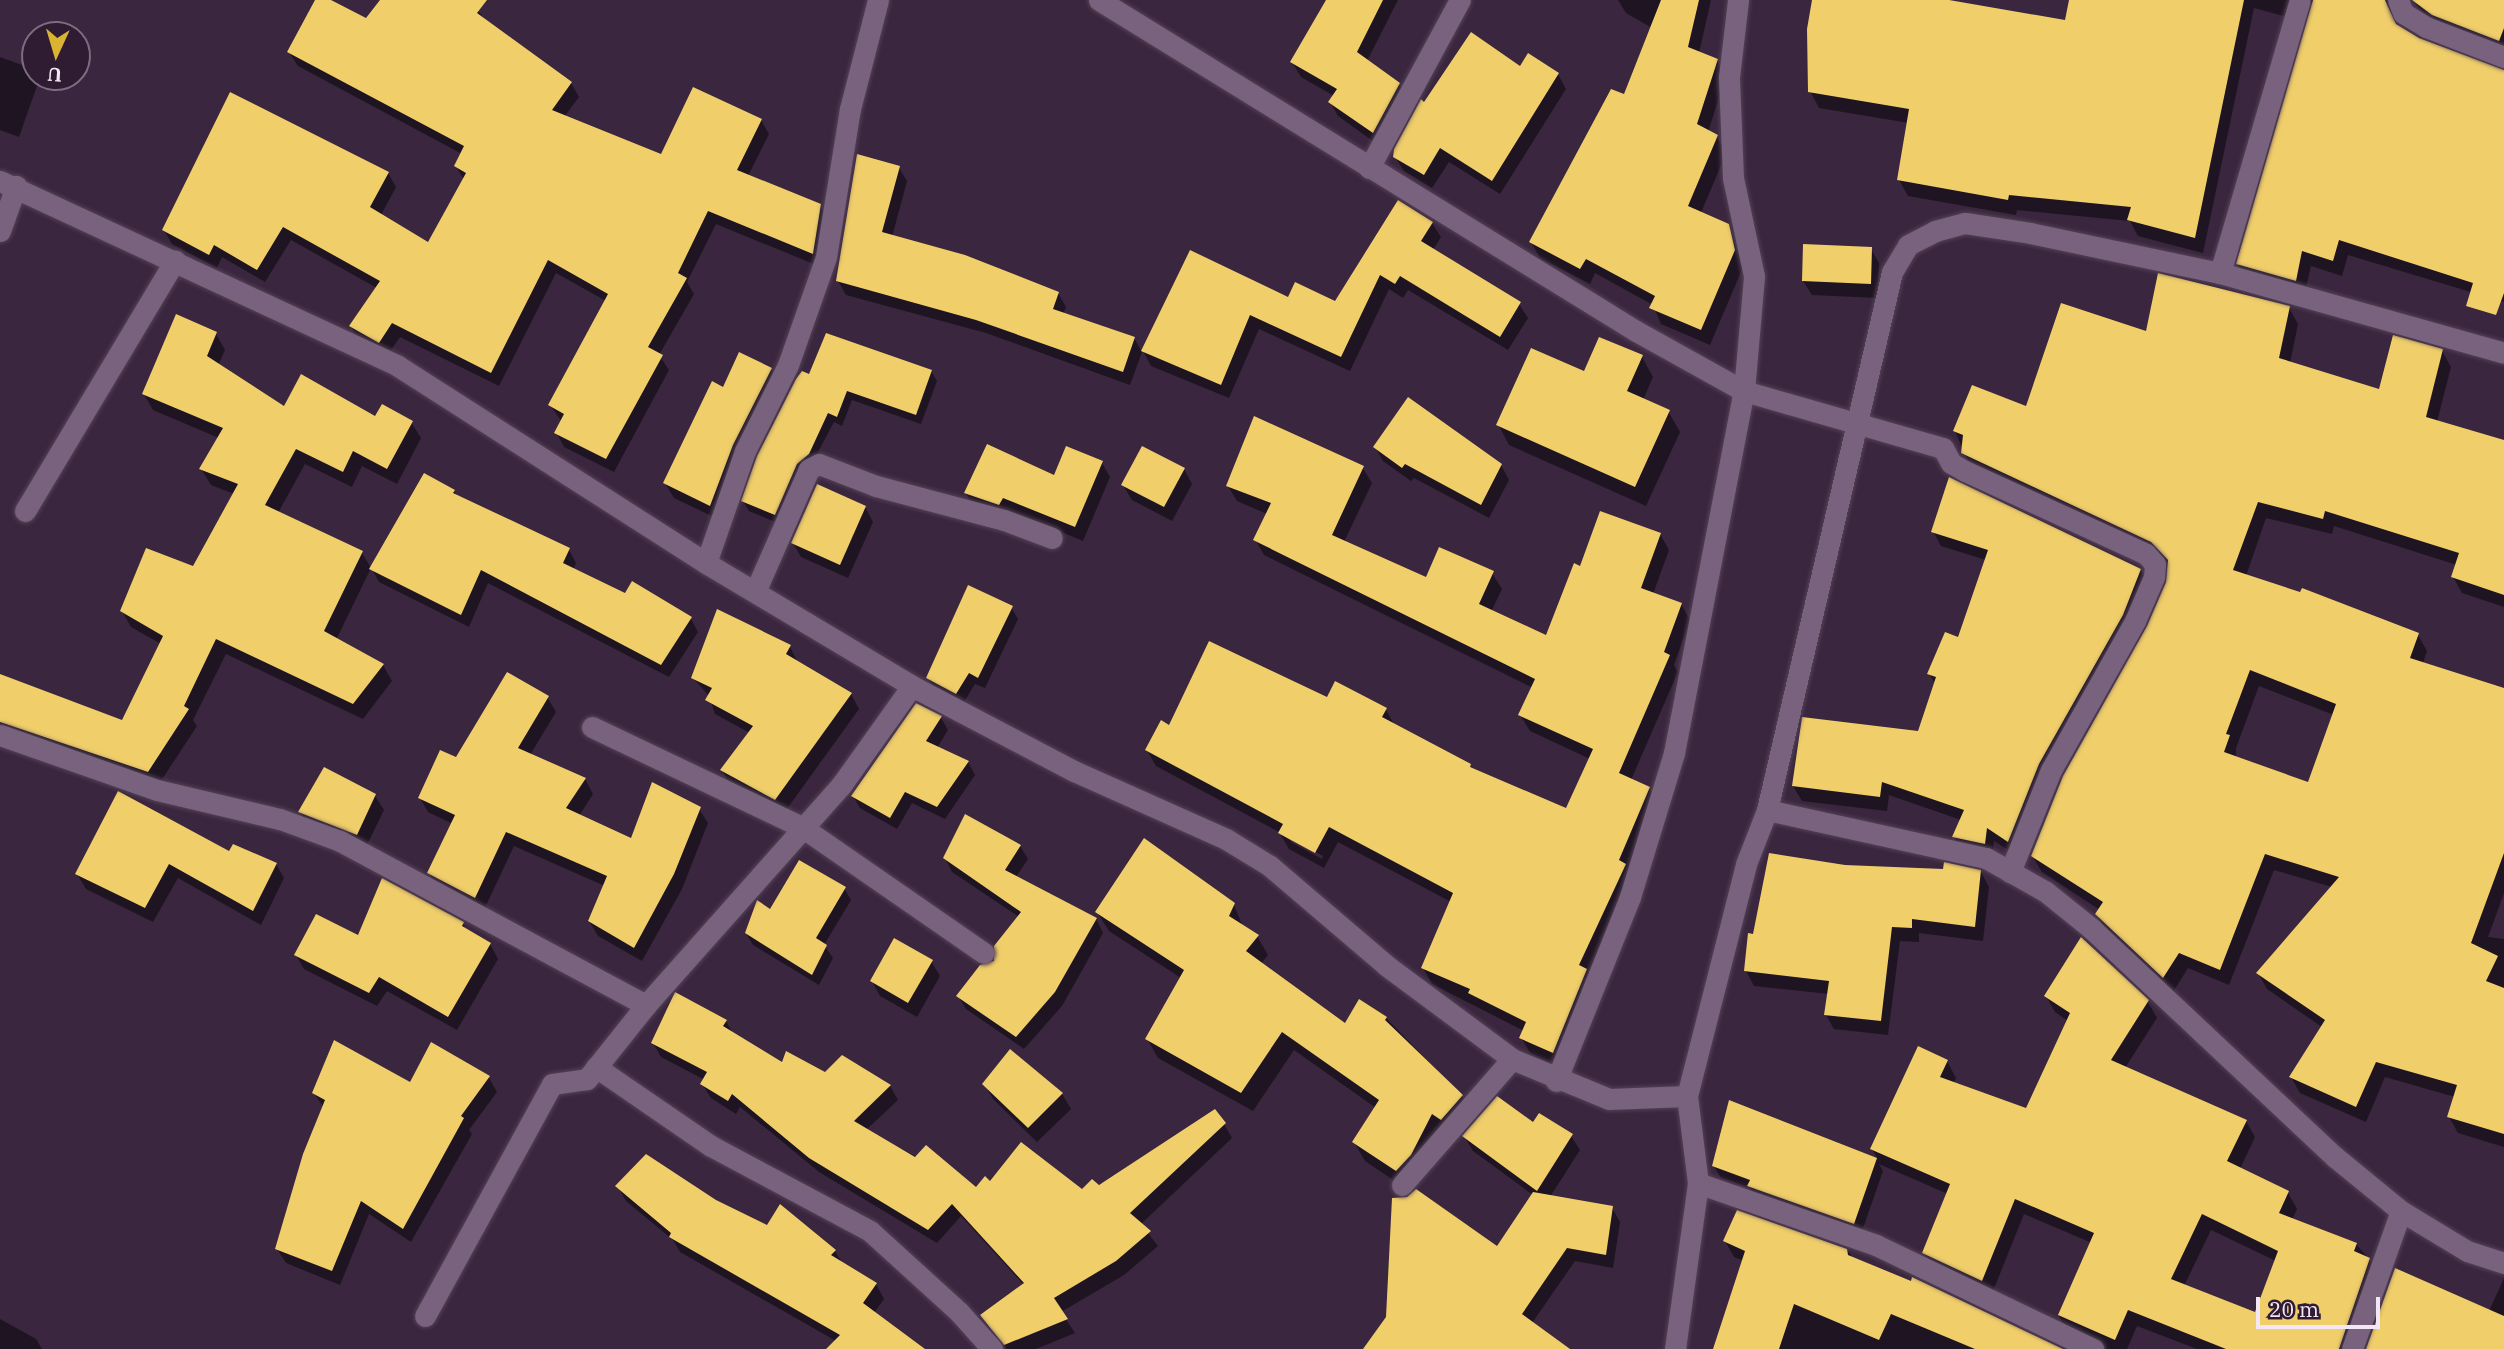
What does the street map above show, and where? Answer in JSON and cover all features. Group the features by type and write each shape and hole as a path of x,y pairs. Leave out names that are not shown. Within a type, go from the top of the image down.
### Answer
{"street":[{"path":"706,563 746,451 788,365 826,257 850,109 878,0"},
{"path":"1099,0 1636,331 1744,391 1942,447 1951,463 1965,471 2120,541 2155,564 2135,621 2051,770 2010,872"},
{"path":"1369,168 1460,0"},
{"path":"1556,1081 1630,897 1674,753 1744,391 1754,276 1733,178 1728,77 1738,0"},
{"path":"2220,273 2300,0"},
{"path":"2398,0 2403,13 2426,27 2504,57"},
{"path":"0,232 8,183 398,366 706,563 912,686 1074,771 1226,839 1270,866 1387,966 1511,1059 1556,1081 1609,1099 1687,1096"},
{"path":"1675,1349 1698,1183 1687,1096 1746,864 1767,810 1892,272 1908,245 1935,231 1965,223 2017,231 2220,273 2504,353"},
{"path":"25,511 175,260"},
{"path":"755,592 809,469 819,464 876,486 1004,520 1052,538"},
{"path":"425,1316 552,1084 582,1082 596,1067 646,1005 854,769 912,686"},
{"path":"592,727 802,827 984,953"},
{"path":"0,735 156,790 280,819 340,841 646,1005"},
{"path":"1767,810 1986,858 2010,872 2092,929 2335,1157 2401,1211 2467,1251 2504,1263"},
{"path":"1402,1185 1511,1059"},
{"path":"596,1067 710,1146 862,1225 950,1304 992,1349"},
{"path":"1698,1183 1876,1245 2094,1349"},
{"path":"2352,1349 2401,1211"}],"building":[{"path":"315,0 331,0 366,18 380,0 487,0 477,13 572,82 552,110 661,154 693,87 762,119 737,170 821,204 813,254 708,211 678,273 687,278 648,347 663,355 606,459 554,433 564,414 548,405 608,294 548,260 491,373 392,323 379,343 349,326 380,281 283,227 257,270 214,245 209,255 162,230 230,92 389,172 370,207 428,242 466,173 454,166 464,146 287,52"},
{"path":"1326,0 1383,0 1357,52 1400,83 1373,133 1328,102 1337,89 1290,62"},
{"path":"1661,0 1699,0 1688,47 1718,59 1697,124 1718,135 1688,206 1729,224 1735,250 1701,330 1649,308 1655,296 1586,259 1580,269 1529,242 1611,89 1624,94"},
{"path":"1812,0 1949,0 2065,20 2069,0 2244,0 2195,238 2127,220 2131,207 2009,195 2008,200 1897,180 1909,109 1808,92 1807,29"},
{"path":"2313,0 2385,0 2396,24 2419,38 2504,70 2504,293 2496,315 2466,306 2473,283 2339,240 2333,261 2302,251 2296,281 2236,264"},
{"path":"2412,0 2504,0 2504,28 2499,41 2432,15"},
{"path":"1471,32 1520,66 1528,53 1559,73 1492,181 1440,148 1424,175 1393,157 1394,149 1421,99 1424,102"},
{"path":"857,154 900,166 882,232 965,255 1059,292 1053,309 1135,337 1123,372 976,320 836,281"},
{"path":"1398,200 1433,222 1421,241 1521,302 1500,337 1400,276 1395,284 1380,275 1341,357 1250,315 1221,385 1141,351 1190,250 1288,297 1295,282 1335,301"},
{"path":"1803,244 1872,247 1871,284 1802,281"},
{"path":"2158,273 2290,306 2279,358 2379,389 2393,335 2443,349 2426,417 2504,440 2504,595 2451,577 2459,553 2325,511 2323,519 2258,502 2233,570 2300,592 2302,588 2419,633 2410,658 2504,688 2504,853 2471,943 2498,956 2486,981 2504,988 2504,1134 2447,1117 2457,1085 2376,1062 2356,1107 2289,1077 2325,1020 2256,973 2339,877 2265,854 2220,970 2179,953 2163,978 2095,914 2103,902 2031,856 2063,776 2147,626 2166,582 2168,560 2151,542 1961,453 1963,435 1953,431 1972,385 2026,406 2061,303 2146,331","holes":["2250,670 2336,704 2308,782 2224,752 2230,735 2226,734"]},
{"path":"176,314 217,332 207,356 284,406 301,374 375,416 382,404 413,421 387,469 353,451 343,472 296,449 265,505 363,551 324,631 384,664 353,704 216,639 184,706 189,709 148,772 0,722 0,674 122,720 163,636 120,611 146,548 193,566 238,484 199,469 223,428 142,394"},
{"path":"826,333 932,370 916,415 847,391 837,417 828,413 809,454 797,464 775,515 741,501 757,456 796,379 802,371 809,374"},
{"path":"1599,337 1643,355 1627,391 1670,410 1635,487 1496,425 1531,348 1584,371"},
{"path":"739,352 772,368 733,445 710,506 663,483 712,381 723,387"},
{"path":"1408,397 1502,464 1481,505 1405,464 1402,468 1373,447"},
{"path":"1254,416 1364,466 1332,535 1426,577 1439,547 1494,571 1479,604 1546,635 1574,563 1580,566 1600,511 1661,533 1641,588 1682,603 1664,652 1670,655 1619,773 1650,787 1619,860 1626,864 1579,965 1587,969 1553,1053 1519,1038 1526,1022 1468,993 1470,989 1421,968 1453,893 1329,827 1315,853 1278,833 1283,824 1145,750 1161,720 1169,725 1209,641 1327,697 1335,681 1387,708 1382,717 1471,764 1470,767 1566,808 1593,749 1518,715 1535,679 1253,540 1271,503 1226,486"},
{"path":"987,444 1054,475 1066,446 1103,461 1075,527 1003,498 999,505 964,493"},
{"path":"1142,446 1185,468 1164,507 1121,485"},
{"path":"424,473 455,490 453,493 570,548 563,563 625,593 632,581 692,617 661,665 481,570 461,615 369,569"},
{"path":"1949,477 2141,569 2123,615 2039,764 2008,842 1987,828 1985,844 1952,837 1964,810 1882,782 1880,797 1792,786 1802,717 1918,731 1936,677 1927,674 1945,632 1958,637 1988,550 1931,532"},
{"path":"817,484 866,506 840,565 791,543"},
{"path":"968,585 1013,606 978,678 969,673 956,694 926,678"},
{"path":"717,609 791,645 786,654 852,693 775,800 720,770 753,726 705,700 712,688 691,678"},
{"path":"507,672 549,696 518,748 586,778 566,808 631,838 652,782 701,807 674,874 634,948 588,921 607,876 506,832 475,898 427,873 455,815 418,798 440,750 456,757"},
{"path":"916,703 942,716 926,741 969,761 937,807 905,792 890,818 851,796"},
{"path":"324,767 376,794 357,835 298,812"},
{"path":"118,791 229,851 233,844 277,863 253,911 169,864 145,908 75,874"},
{"path":"965,814 1021,845 1005,870 1097,918 1055,992 1016,1037 956,996 980,965 994,961 994,946 1021,912 943,858"},
{"path":"1144,838 1235,903 1229,916 1259,935 1246,951 1345,1023 1359,999 1387,1017 1385,1020 1463,1095 1441,1120 1432,1114 1411,1155 1396,1171 1352,1142 1379,1100 1282,1032 1241,1093 1145,1039 1184,970 1095,912"},
{"path":"1769,853 1845,865 1943,869 1944,862 1981,870 1975,927 1912,919 1912,928 1892,927 1881,1021 1824,1015 1829,981 1744,971 1748,933 1753,934"},
{"path":"799,860 846,887 816,938 827,945 812,975 745,933 757,900 770,909"},
{"path":"382,878 464,922 462,926 491,943 448,1017 379,977 369,993 294,955 316,914 358,935"},
{"path":"2081,937 2149,1000 2111,1060 2247,1120 2227,1161 2289,1191 2279,1213 2357,1243 2354,1251 2370,1258 2339,1349 2226,1349 2128,1310 2115,1340 2058,1315 2094,1233 2015,1199 1982,1281 1922,1253 1950,1184 1870,1149 1918,1046 1948,1060 1940,1077 2026,1108 2070,1013 2044,996","holes":["2202,1214 2278,1251 2255,1312 2171,1279"]},
{"path":"894,938 933,960 908,1003 870,981"},
{"path":"675,992 727,1020 723,1026 782,1062 786,1051 825,1072 842,1055 891,1085 854,1121 915,1157 926,1145 976,1187 985,1176 990,1181 1021,1142 1082,1189 1092,1179 1099,1185 1215,1109 1226,1123 1130,1213 1151,1231 1116,1261 1054,1298 1068,1319 1004,1345 980,1315 1024,1283 952,1204 928,1230 809,1158 732,1094 728,1101 700,1084 707,1072 651,1043"},
{"path":"334,1040 410,1082 431,1042 490,1076 461,1116 464,1118 403,1229 361,1201 332,1271 275,1249 303,1154 325,1100 312,1093"},
{"path":"1010,1049 1063,1093 1028,1128 982,1084"},
{"path":"1497,1096 1533,1122 1539,1113 1573,1134 1537,1191 1462,1136"},
{"path":"1729,1100 1877,1158 1854,1224 1747,1186 1750,1180 1712,1166"},
{"path":"646,1154 716,1200 767,1225 780,1204 836,1250 831,1255 877,1283 863,1303 925,1349 826,1349 840,1335 669,1237 671,1233 615,1186"},
{"path":"1416,1189 1497,1246 1533,1192 1613,1206 1606,1255 1567,1248 1522,1314 1570,1349 1363,1349 1386,1317 1392,1198 1407,1197"},
{"path":"1737,1210 1847,1249 1848,1255 1911,1281 1912,1277 2063,1349 1975,1349 1891,1314 1879,1340 1794,1304 1779,1349 1713,1349 1745,1251 1723,1241"},
{"path":"2395,1268 2504,1316 2504,1349 2366,1349"}]}
